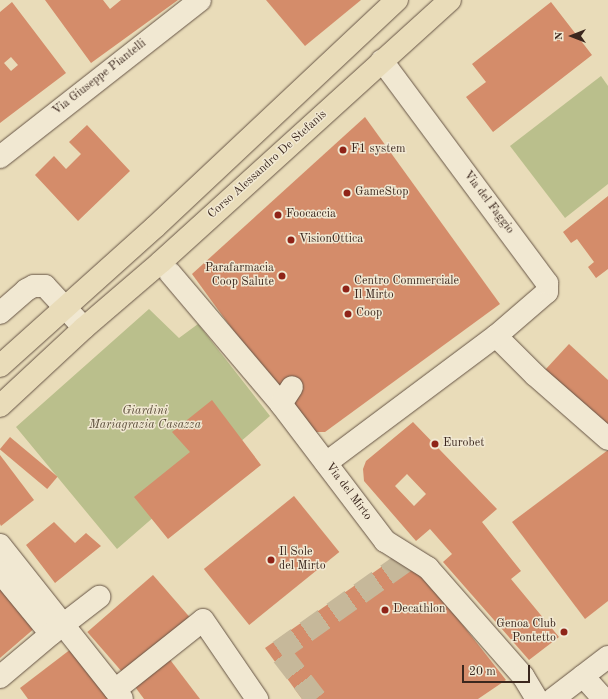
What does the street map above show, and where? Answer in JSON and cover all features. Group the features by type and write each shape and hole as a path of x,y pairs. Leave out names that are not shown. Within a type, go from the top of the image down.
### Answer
{"main road":[{"path":"0,366 155,227 397,0"},
{"name":"Corso Alessandro De Stefanis","path":"0,406 84,328 161,262 450,0"}],"street":[{"name":"Via Giuseppe Piantelli","path":"0,156 200,0"},
{"name":"Via del Faggio","path":"326,463 496,336 547,292 547,283 382,61"},
{"name":"Via del Mirto","path":"170,273 278,399 385,541 428,568 523,676 537,699"},
{"path":"0,313 26,290 39,285 45,286 84,328"},
{"path":"496,336 535,375 608,439"},
{"path":"0,545 10,570 57,629 119,694 203,620 257,699"},
{"path":"0,677 57,629 99,597"},
{"path":"553,699 608,657"},
{"path":"583,676 604,699"}],"green space":[{"path":"601,76 608,86 608,184 565,218 510,146"},
{"name":"Giardini Mariagrazia Casazza","path":"149,309 179,338 198,324 270,416 117,549 16,427"}],"building":[{"path":"45,0 103,0 110,9 121,0 178,0 91,63"},
{"path":"266,0 361,0 305,46"},
{"path":"12,2 66,73 0,123 0,12","holes":["11,57 18,65 11,71 4,63"]},
{"path":"551,2 592,55 493,132 466,97 486,82 472,64"},
{"name":"Centro Commerciale Il Mirto","path":"365,117 500,304 325,432 316,432 303,426 192,274"},
{"path":"87,125 130,171 78,221 35,175 54,156 66,169 81,154 69,142"},
{"path":"608,196 608,269 596,278 588,267 594,262 577,239 571,243 563,232"},
{"path":"569,344 608,380 608,428 545,370"},
{"path":"212,400 261,465 168,539 134,497 190,452 172,432"},
{"path":"413,422 497,509 482,522 521,571 511,579 559,637 529,660 443,562 452,554 430,529 416,541 364,481 363,469 366,461","holes":["407,474 426,494 414,506 395,486"]},
{"path":"10,437 57,477 47,489 0,449"},
{"path":"608,450 608,601 585,619 512,522"},
{"path":"0,455 34,500 1,526 0,524"},
{"name":"Il Sole del Mirto","path":"294,496 339,552 249,625 204,569"},
{"path":"54,522 75,543 86,533 101,546 55,583 26,545"},
{"name":"Decathlon","path":"400,554 422,573 506,680 478,699 302,699 265,648"},
{"path":"153,575 192,620 127,677 87,632"},
{"path":"0,584 36,627 0,658"},
{"path":"71,649 110,699 28,699 20,688"},
{"path":"168,657 200,699 144,699 133,684"}],"tunnel":[{"path":"316,699 279,651 412,557"}],"place":[{"name":"F1 system","path":"343,150"},
{"name":"GameStop","path":"347,193"},
{"name":"Foocaccia","path":"278,215"},
{"name":"VisionOttica","path":"291,240"},
{"name":"Parafarmacia Coop Salute","path":"282,276"},
{"name":"Centro Commerciale Il Mirto","path":"346,289"},
{"name":"Coop","path":"348,314"},
{"name":"Eurobet","path":"435,444"},
{"name":"Il Sole del Mirto","path":"271,560"},
{"name":"Decathlon","path":"385,610"},
{"name":"Genoa Club Pontetto","path":"564,632"}]}
